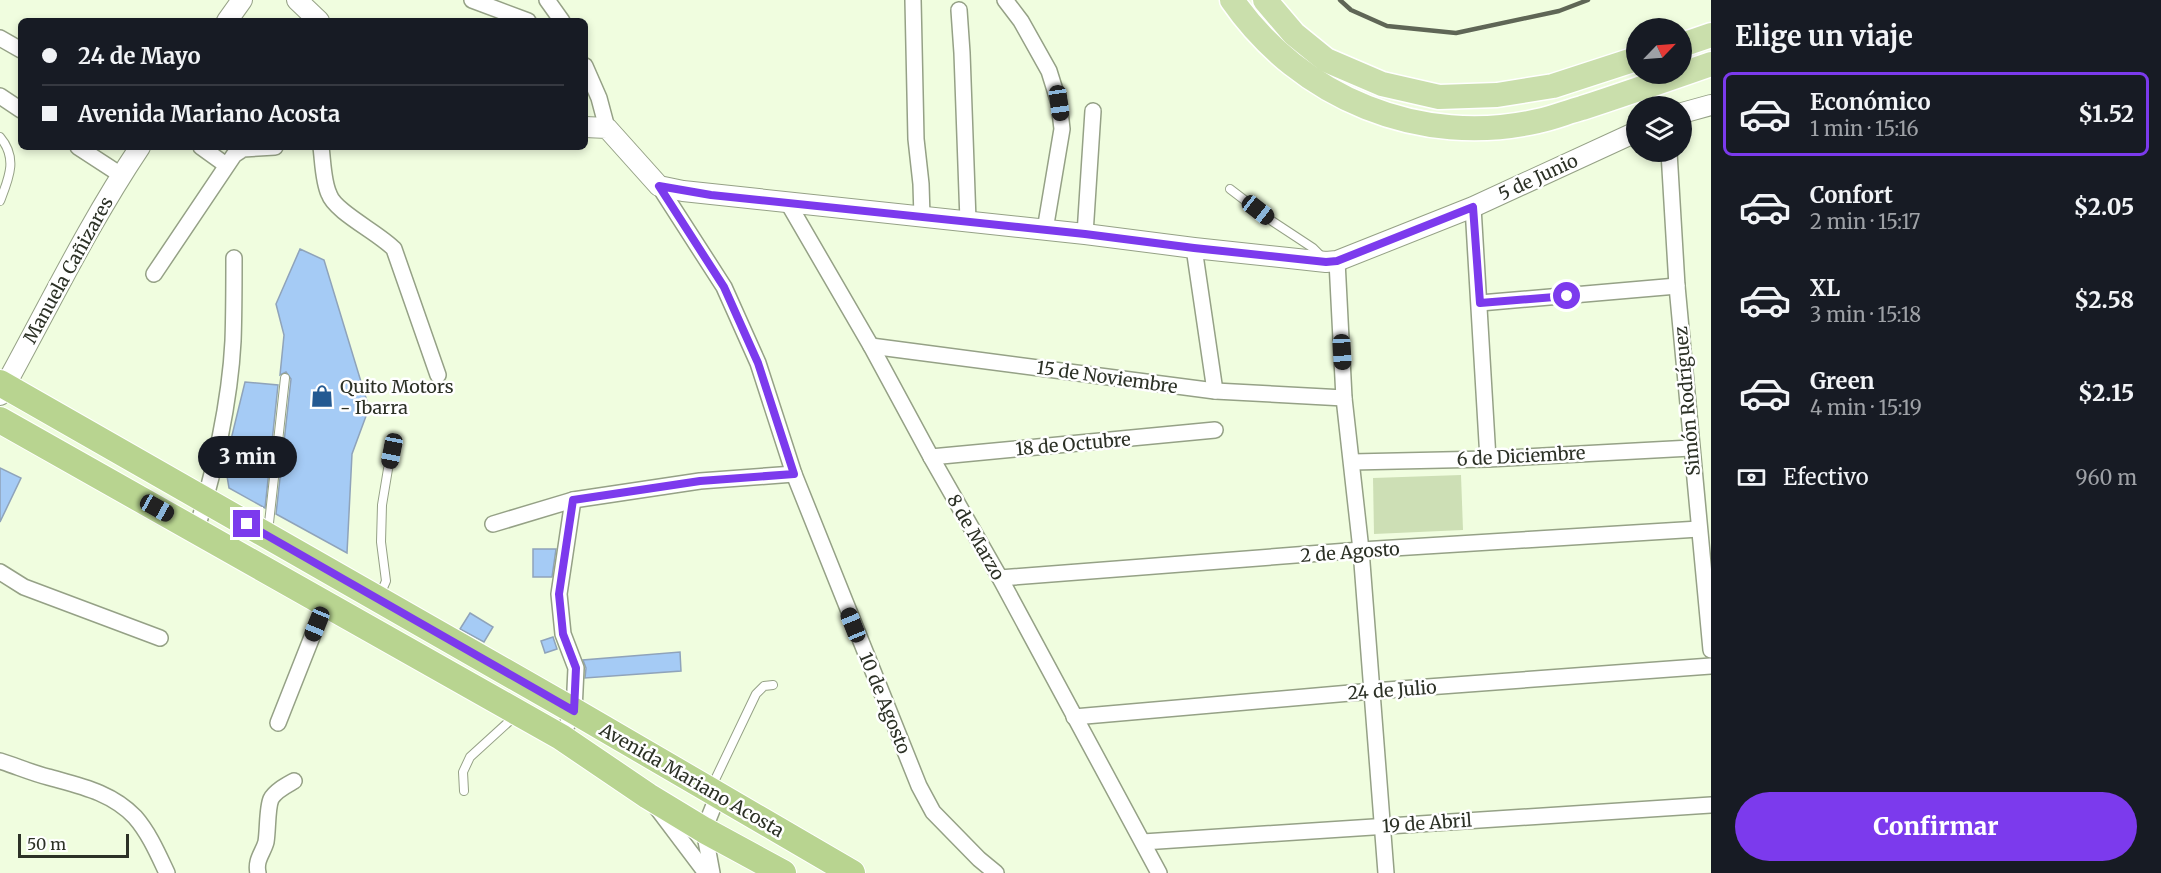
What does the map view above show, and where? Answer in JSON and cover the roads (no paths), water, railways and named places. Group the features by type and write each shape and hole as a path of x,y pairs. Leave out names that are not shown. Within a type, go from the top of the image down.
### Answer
{"highway":[{"name":"Avenida Mariano Acosta","path":"2,388 268,536 852,873"},
{"name":"Avenida Mariano Acosta","path":"0,420 561,737 648,796 783,873"}],"main road":[{"path":"1232,0 1266,42 1309,76 1355,104 1407,121 1450,128 1492,129 1539,121 1711,64"},
{"path":"1265,0 1294,34 1326,60 1382,84 1439,97 1497,95 1553,86 1626,62"},
{"path":"1692,42 1711,35"}],"street":[{"path":"229,18 242,0"},
{"path":"297,0 316,18"},
{"path":"472,0 520,18"},
{"path":"547,0 560,18"},
{"path":"913,0 916,139 922,217"},
{"path":"1005,0 1021,21 1049,71 1059,103 1062,129 1045,230"},
{"path":"959,10 968,221"},
{"path":"0,38 18,48"},
{"name":"10 de Agosto","path":"590,82 607,128 659,186 724,287 758,363 794,474 919,786 933,812 978,859 996,873"},
{"path":"0,96 18,108"},
{"path":"1692,110 1711,105"},
{"path":"1085,234 1092,111"},
{"path":"588,127 607,128"},
{"name":"5 de Junio","path":"659,186 683,191 788,203 1331,261 1473,207 1626,137"},
{"path":"83,150 121,175"},
{"name":"Manuela Cañizares","path":"2,388 121,175 138,150"},
{"path":"205,150 226,165"},
{"path":"154,274 226,165 242,150"},
{"path":"321,150 328,193 334,204 385,240 394,249 438,375"},
{"name":"Simón Rodríguez","path":"1670,162 1677,286 1711,650"},
{"name":"8 de Marzo","path":"788,203 871,345 1159,873"},
{"path":"1473,207 1488,459"},
{"path":"1194,248 1215,391"},
{"path":"196,531 206,501 229,388 233,342 234,258"},
{"path":"1331,261 1361,550 1386,873"},
{"path":"1480,303 1677,286"},
{"name":"15 de Noviembre","path":"871,345 1215,391 1344,398"},
{"name":"18 de Octubre","path":"931,457 1215,430"},
{"name":"6 de Diciembre","path":"1352,462 1488,459 1691,448"},
{"path":"493,524 573,500 700,481 794,474"},
{"path":"561,737 574,711 576,668 563,634 559,594 573,500"},
{"name":"2 de Agosto","path":"1000,578 1361,550 1699,529"},
{"path":"0,572 24,587 160,638"},
{"path":"278,723 325,604"},
{"name":"24 de Julio","path":"1074,717 1373,691 1711,666"},
{"path":"0,761 46,777 92,789 113,800 135,817 149,836 167,873"},
{"path":"258,873 259,855 265,844 272,798 284,787 294,782"},
{"path":"711,873 704,830 714,793"},
{"path":"648,796 706,873"},
{"name":"19 de Abril","path":"1143,842 1711,805"}],"lane":[{"path":"0,137 8,148 12,162 10,175 0,201"},
{"path":"1230,189 1331,261"},
{"path":"268,536 285,378"},
{"path":"379,600 386,581 381,542 382,504 392,451"},
{"path":"714,793 756,694 764,686 773,684"},
{"path":"464,791 463,772 470,757 518,713"}],"railway":[{"path":"1340,0 1351,10 1387,26 1456,33 1559,11 1588,0"}],"place":[{"name":"Quito Motors - Ibarra","path":"322,396"}]}
